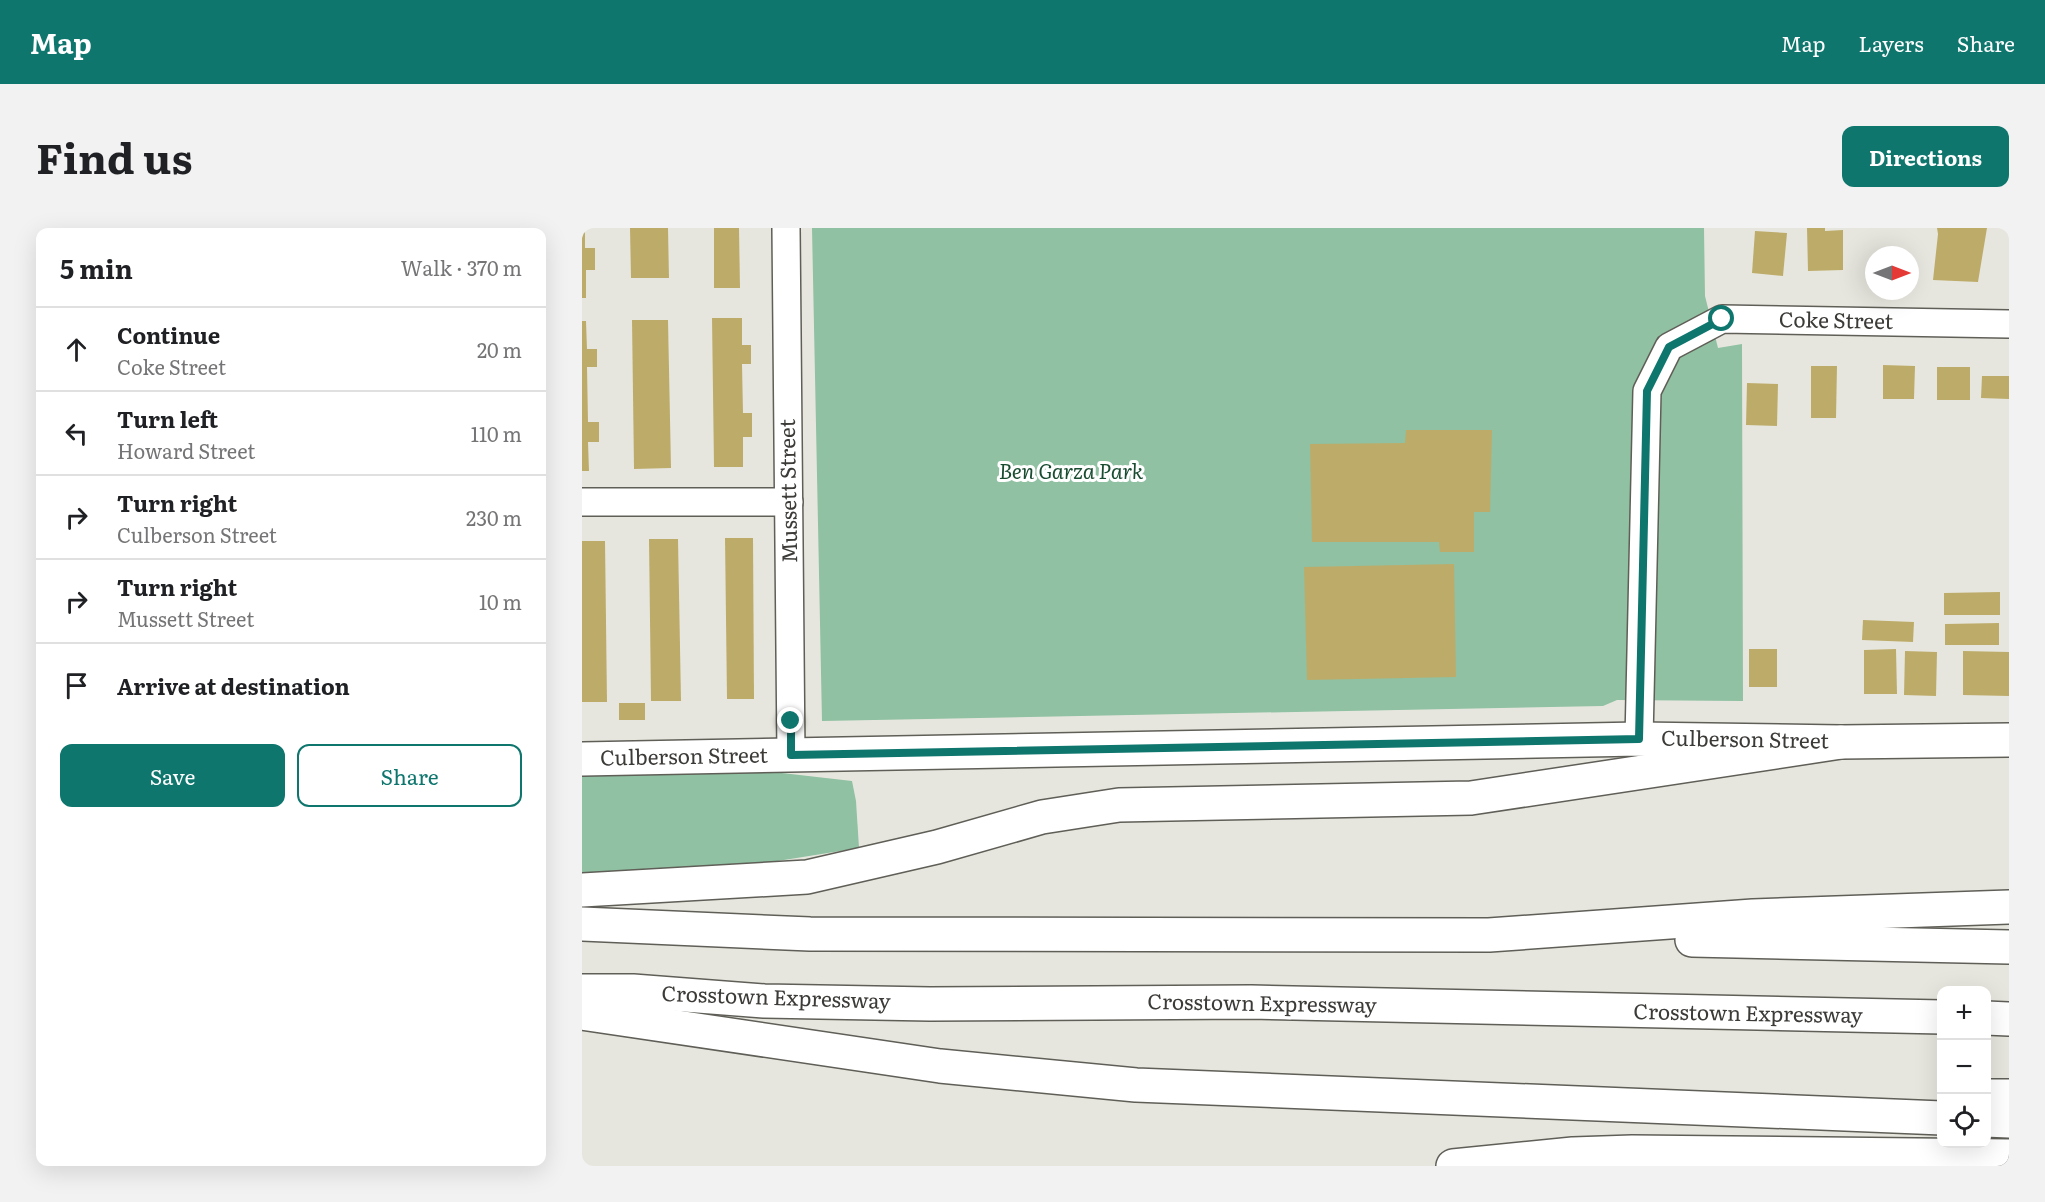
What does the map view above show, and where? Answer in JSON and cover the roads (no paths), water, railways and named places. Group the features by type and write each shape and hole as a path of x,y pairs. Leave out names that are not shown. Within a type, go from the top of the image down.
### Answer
{"main road":[{"name":"Culberson Street","path":"582,759 1639,739 1841,742 2009,740"},
{"path":"582,890 807,877 937,847 1042,818 1119,804 1471,798 1841,742"},
{"path":"1489,935 1753,916 2009,907"},
{"path":"582,924 810,934 1489,935 2009,947"},
{"name":"Crosstown Expressway","path":"582,991 633,991 776,1001 930,1004 1251,1002 1937,1017"},
{"path":"582,1013 940,1066 1136,1085 1937,1118"},
{"path":"1991,1018 2009,1019"},
{"path":"1289,1091 1937,1095"},
{"path":"1991,1095 2009,1096"},
{"path":"1991,1120 2009,1121"},
{"path":"1453,1166 1573,1154 1632,1159 2009,1156"}],"street":[{"name":"Mussett Street","path":"786,228 791,755"},
{"name":"Coke Street","path":"1639,739 1647,391 1669,347 1722,319 2009,324"},
{"path":"582,502 789,502"}],"park label":[{"name":"Ben Garza Park","path":"1071,472"}]}
